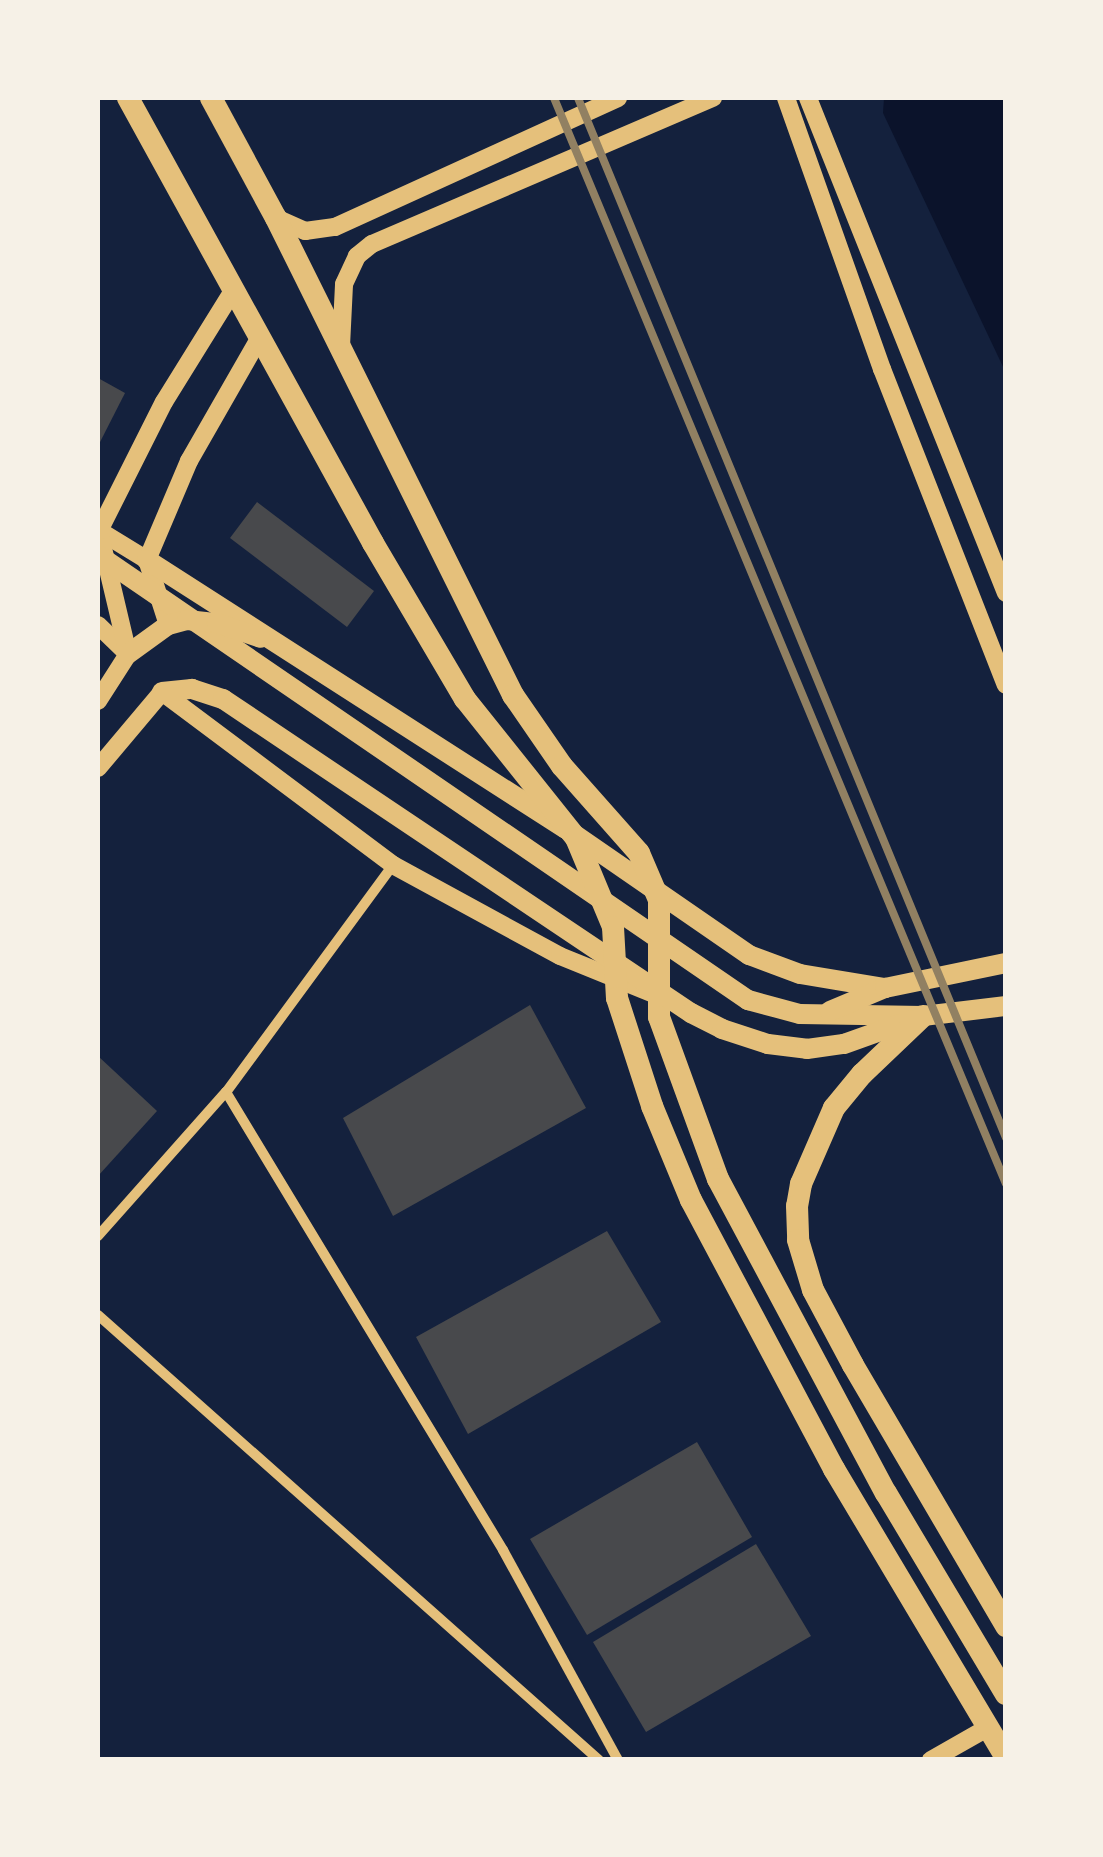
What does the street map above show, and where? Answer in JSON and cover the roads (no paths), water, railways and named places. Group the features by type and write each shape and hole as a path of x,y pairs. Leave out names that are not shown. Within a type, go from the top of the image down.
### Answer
{"highway":[{"path":"128,98 465,699 576,838 614,927 617,998 652,1106 691,1200 834,1470 1006,1757"},
{"path":"211,98 276,218 513,696 562,766 638,853 659,900 659,996 664,1034 718,1179 886,1494 1006,1694"},
{"path":"923,1016 862,1074 834,1108 801,1184 796,1206 798,1240 813,1290 853,1366 1006,1626"}],"main road":[{"path":"98,555 727,989 768,1008 824,1014 923,1016 1006,1006"},
{"path":"147,560 282,642 749,955 800,974 885,988"},
{"path":"128,654 168,625 187,620 217,623 282,642"},
{"path":"162,692 192,689 223,699 691,1013 722,1029 768,1044 807,1048 844,1044 923,1016"},
{"path":"824,1014 885,988 1006,962"}],"street":[{"path":"276,218 305,231 335,227 618,98"},
{"path":"340,346 344,284 357,256 372,244 714,98"},
{"path":"786,98 882,369 1006,686"},
{"path":"808,98 1006,593"},
{"path":"98,701 128,654 98,530 164,402 234,289"},
{"path":"147,560 189,461 260,339"},
{"path":"98,530 147,560 168,625"},
{"path":"98,625 128,654"},
{"path":"98,768 162,692 393,866 560,956 659,996"},
{"path":"98,1236 226,1092 393,866"},
{"path":"226,1092 502,1550 618,1760"},
{"path":"98,1314 599,1760"},
{"path":"931,1760 989,1728"}],"water":[{"path":"884,98 1005,98 1005,371 883,113"}],"railway":[{"path":"554,98 1006,1184"},
{"path":"578,98 1006,1138"}]}
